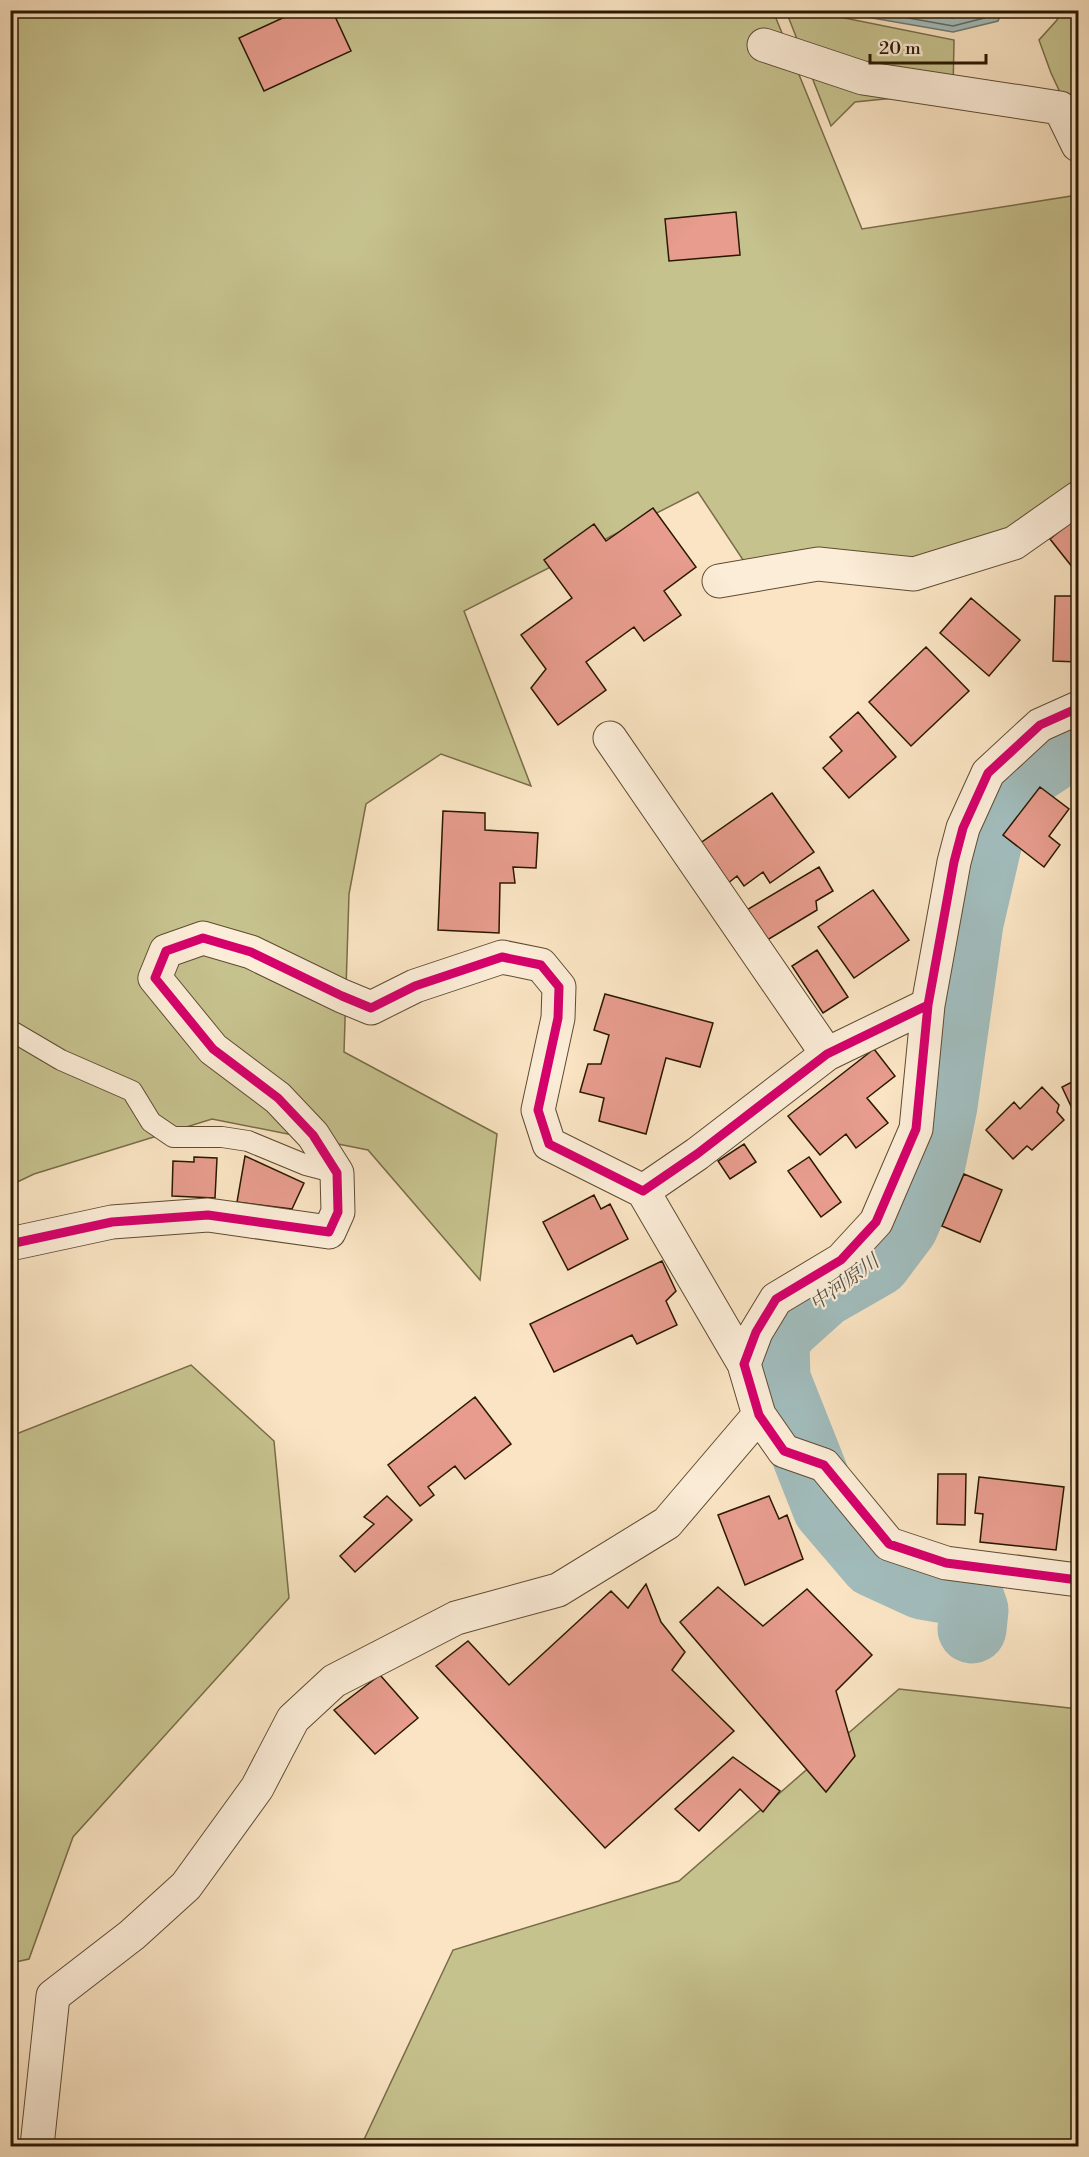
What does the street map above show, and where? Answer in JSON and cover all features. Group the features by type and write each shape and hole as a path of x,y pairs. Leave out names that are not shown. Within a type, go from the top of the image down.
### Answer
{"street":[{"path":"764,45 863,78 1060,108 1078,145"},
{"path":"719,581 818,564 914,574 1014,543 1078,498"},
{"path":"744,1364 756,1332 776,1299 841,1260 876,1222 916,1129 928,1005 954,862 963,828 988,773 1040,725 1078,708"},
{"path":"610,738 827,1054"},
{"path":"10,1244 112,1221 208,1215 329,1232 338,1212 337,1173 313,1136 278,1098 213,1050 156,978 166,951 203,938 251,952 371,1008 415,986 502,957 541,965 559,987 558,1018 538,1110 549,1144 643,1191 744,1364 759,1415 784,1451 824,1465 889,1544 946,1563 1078,1580"},
{"path":"643,1191 697,1154 827,1054 928,1005"},
{"path":"36,2146 53,1996 132,1935 186,1887 257,1788 292,1719 334,1681 456,1618 558,1590 667,1523 759,1415"}],"lane":[{"path":"10,1030 61,1060 132,1090 151,1122 173,1137 222,1137 248,1141 306,1165 337,1173"}],"shaded area":[{"path":"10,11 773,11 862,229 1078,195 1078,498 962,560 753,575 698,492 464,611 531,786 441,754 366,804 349,894 344,1052 497,1134 480,1280 368,1150 212,1119 34,1174 11,1185"},
{"path":"786,11 810,11 954,40 953,92 855,102 831,126"},
{"path":"1060,11 1078,11 1078,131 1051,73 1039,40 1057,20"},
{"path":"191,1365 274,1441 289,1598 73,1837 29,1959 11,1963 11,1436"},
{"path":"899,1689 1078,1709 1078,2146 361,2146 453,1950 679,1881"}],"water":[{"path":"832,11 1002,11 998,21 953,32"}],"building":[{"path":"300,10 332,10 351,51 264,91 239,38"},
{"path":"736,212 740,255 669,261 665,219"},
{"path":"653,508 696,567 664,591 681,615 644,641 634,627 586,662 606,690 558,725 531,688 546,669 521,635 572,598 544,560 594,524 606,541"},
{"path":"1078,516 1078,571 1077,573 1050,539"},
{"path":"1055,596 1078,596 1078,662 1053,661"},
{"path":"971,598 1020,640 989,676 940,633"},
{"path":"926,647 969,691 911,746 869,702"},
{"path":"858,712 896,757 849,798 823,768 842,751 830,737"},
{"path":"1040,787 1069,809 1049,836 1060,845 1044,867 1003,835"},
{"path":"772,793 814,852 770,883 763,872 744,886 737,876 727,884 699,844"},
{"path":"443,811 485,813 485,830 538,833 536,868 513,867 515,883 500,883 499,933 438,930"},
{"path":"819,867 833,891 816,901 817,910 764,942 745,911"},
{"path":"873,890 909,940 854,978 818,927"},
{"path":"817,950 848,997 823,1013 792,966"},
{"path":"605,994 713,1023 700,1067 666,1058 646,1134 599,1121 604,1098 580,1092 588,1064 601,1064 609,1035 594,1030"},
{"path":"874,1049 895,1076 867,1098 888,1123 856,1148 846,1134 820,1155 788,1116"},
{"path":"1078,1079 1078,1121 1062,1087"},
{"path":"1042,1087 1059,1105 1057,1112 1064,1120 1032,1150 1027,1146 1013,1159 986,1130 1014,1102 1020,1109"},
{"path":"744,1144 756,1162 730,1179 718,1161"},
{"path":"245,1156 304,1183 292,1209 237,1202"},
{"path":"194,1157 217,1158 215,1198 172,1196 173,1161 194,1162"},
{"path":"809,1157 841,1202 821,1217 788,1171"},
{"path":"964,1174 1002,1190 980,1242 942,1226"},
{"path":"594,1195 601,1209 610,1204 628,1239 568,1270 543,1222"},
{"path":"662,1261 676,1291 666,1301 677,1325 637,1344 632,1335 554,1372 530,1324"},
{"path":"475,1397 511,1444 465,1479 455,1466 428,1487 434,1495 420,1506 388,1465"},
{"path":"938,1474 966,1474 965,1525 937,1524"},
{"path":"979,1477 1064,1487 1056,1550 980,1542 983,1514 975,1513"},
{"path":"387,1496 412,1520 355,1572 340,1556 374,1524 364,1517"},
{"path":"769,1496 779,1519 787,1515 803,1559 745,1585 718,1515"},
{"path":"646,1584 661,1622 685,1652 672,1670 734,1731 605,1848 436,1666 468,1641 509,1685 611,1591 628,1608"},
{"path":"718,1587 763,1626 807,1589 872,1655 836,1691 855,1756 826,1792 680,1622"},
{"path":"380,1675 418,1718 375,1754 334,1710"},
{"path":"733,1757 780,1791 763,1812 740,1789 699,1831 675,1809"}],"waterway":[{"name":"中河原川","path":"972,1629 974,1610 968,1593 922,1585 874,1563 827,1508 776,1379 775,1342 785,1327 823,1293 877,1262 904,1226 931,1164 943,1106 969,923 995,811 1025,775 1078,740"}],"cycle path":[{"path":"1078,708 1040,725 988,773 963,828 954,862 928,1005 916,1129 876,1222 841,1260 776,1299 756,1332 744,1364 759,1415 784,1451 824,1465 889,1544 946,1563 1078,1580"},
{"path":"10,1244 112,1222 208,1215 329,1232 338,1212 337,1173 313,1135 278,1098 213,1049 155,978 166,951 203,938 251,952 371,1008 415,986 502,957 541,965 559,987 558,1018 538,1110 549,1144 643,1191 697,1154 827,1054 928,1005"}]}
